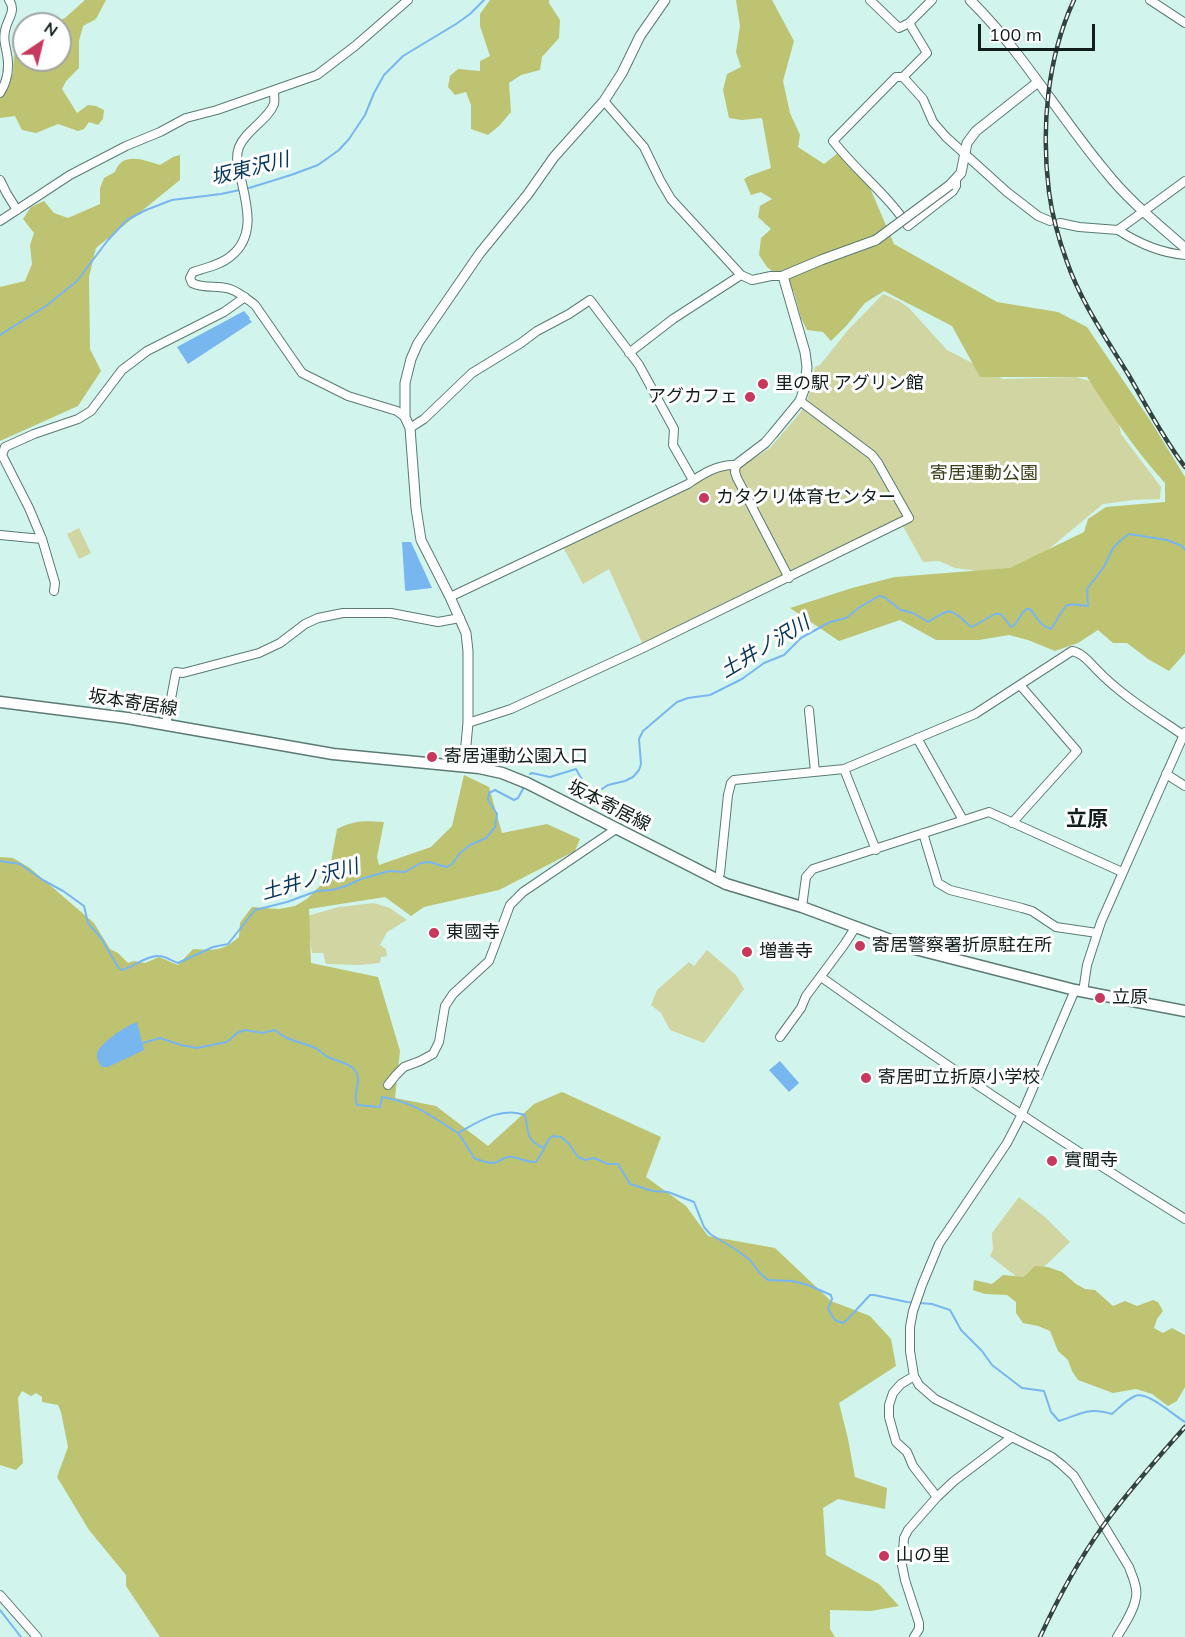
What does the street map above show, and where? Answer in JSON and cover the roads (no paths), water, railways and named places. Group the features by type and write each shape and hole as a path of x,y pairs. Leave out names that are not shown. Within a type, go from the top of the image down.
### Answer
{"main road":[{"name":"坂本寄居線","path":"0,702 88,712 333,754 492,770 541,790 717,881 802,907 915,949 1079,991 1185,1011"}],"street":[{"path":"0,93 9,64 3,41 12,12 9,0"},
{"path":"0,221 70,175 186,118 317,75 408,0"},
{"path":"465,766 468,723 466,633 421,540 416,508 410,428 405,417 405,383 411,359 418,343 480,253 528,194 554,157 604,101 622,73 640,36 664,0"},
{"path":"870,0 899,28 909,23 932,0"},
{"path":"970,0 1005,38 1107,174 1144,212 1185,248"},
{"path":"1150,0 1185,22"},
{"path":"903,77 927,53 909,23"},
{"path":"953,182 956,186 953,191 908,226 884,196 854,168 833,141 896,76 903,77 923,99 933,122 946,137 1024,206 1038,216 1050,220"},
{"path":"604,101 644,147 671,199 741,275 753,280 783,276 876,240 953,182 961,173 967,143 976,131 1038,82"},
{"path":"274,91 275,102 271,110 245,137 236,159 248,213 245,235 239,248 230,257 218,264 193,272 190,278 192,283 199,287 230,289 255,305 302,373 348,396 397,411 405,417"},
{"path":"0,180 17,210"},
{"path":"1118,230 1185,181"},
{"path":"1060,223 1118,230 1154,248 1185,255"},
{"path":"629,353 673,319 741,275"},
{"path":"450,597 688,484 713,469 736,465 765,443 800,401 805,387 807,367 805,352 783,276"},
{"path":"54,591 55,583 42,539 2,455 5,447 78,419 91,411 122,370 147,351 224,312 245,297"},
{"path":"410,428 424,418 472,373 590,300 639,365 674,429 673,445 693,480"},
{"path":"468,723 511,709 643,648 909,518 872,456 800,401"},
{"path":"736,465 737,478 789,578"},
{"path":"0,535 42,539"},
{"path":"166,725 176,672 183,673 259,653 280,643 305,624 318,618 343,613 391,612 438,622 460,618"},
{"path":"717,881 720,873 728,795 734,780 844,769 975,714 1072,651 1079,652 1121,692 1184,733 1097,933 1079,991 1007,1143 939,1244 913,1311 910,1327 910,1351 914,1376 919,1385 935,1399 1052,1457 1074,1476 1129,1567 1136,1596 1117,1637"},
{"path":"1012,823 1077,751 1020,685"},
{"path":"809,710 815,772"},
{"path":"917,738 963,820"},
{"path":"844,769 876,850"},
{"path":"1166,774 1185,786"},
{"path":"802,907 806,877 813,869 989,812 1122,872"},
{"path":"388,1085 404,1067 433,1054 439,1042 445,1006 453,994 489,961 510,905 523,892 616,829"},
{"path":"923,833 938,883 950,890 1032,911 1056,927 1097,933"},
{"path":"780,1037 801,1008 806,996 855,928"},
{"path":"821,977 1021,1116 1185,1219"},
{"path":"914,1376 901,1384 893,1393 889,1417 896,1442 907,1452 914,1466 937,1497"},
{"path":"914,1637 919,1629 919,1623 903,1572 904,1538 908,1530 937,1497 970,1468 1012,1437"},
{"path":"0,1595 38,1637"}],"water":[{"path":"244,311 252,322 188,364 177,347"},
{"path":"402,542 411,542 432,588 406,591"},
{"path":"137,1022 144,1050 108,1067 102,1067 97,1057 99,1049 114,1035"},
{"path":"780,1061 799,1083 789,1092 769,1070"}],"waterway":[{"name":"坂東沢川","path":"0,335 46,306 77,281 108,240 127,220 172,200 249,188 318,165 339,150 349,139 365,115 384,75 403,56 456,24 484,0"},
{"name":"土井ノ沢川","path":"530,774 550,777 576,769 586,787 593,790 602,789 633,777 641,764 639,739 643,731 677,702 710,695 742,679 764,663 784,655 801,638 830,622 846,618 879,596 884,597 901,610 913,613 928,622 949,612 956,614 972,627 995,614 1001,614 1011,627 1024,611 1030,609 1042,624 1051,629 1066,606 1073,604 1088,606 1087,589 1104,567 1113,548 1129,534 1167,540 1182,546 1185,550"},
{"name":"土井ノ沢川","path":"0,861 20,864 84,906 88,923 122,970 154,956 164,957 178,963 213,947 228,944 255,910 317,891 346,886 389,871 405,872 421,863 430,862 447,867 470,845 486,838 495,827 497,814 488,800 489,793 495,790 514,800 518,798 524,787"},
{"path":"143,1043 160,1038 197,1048 227,1042 237,1033 245,1030 262,1033 275,1030 353,1069 358,1077 357,1105 380,1107 382,1097 404,1102 422,1110 458,1133 490,1116 507,1112 525,1115 529,1135 538,1145 544,1148 553,1136 561,1137 578,1157 618,1164 630,1184 653,1191 668,1192 694,1202 704,1227 710,1234 750,1260 768,1280 792,1281 831,1295 832,1299 828,1309 835,1320 842,1323 846,1321 870,1295 932,1304 950,1310 961,1330 992,1365 1022,1388 1044,1391 1051,1412 1059,1421 1090,1411 1112,1414 1129,1400 1140,1395 1153,1400 1185,1422"},
{"path":"458,1133 474,1158 488,1162 495,1163 509,1157 536,1162 544,1149"},
{"path":"0,1610 21,1637"}],"railway":[{"path":"1074,0 1058,45 1048,94 1047,168 1054,218 1067,262 1087,306 1162,433 1185,467"},
{"path":"1040,1637 1069,1580 1094,1539 1133,1488 1185,1427"}],"place":[{"name":"里の駅 アグリン館","path":"763,384"},
{"name":"アグカフェ","path":"750,397"},
{"name":"カタクリ体育センター","path":"704,498"},
{"name":"寄居運動公園入口","path":"432,757"},
{"name":"東國寺","path":"434,933"},
{"name":"寄居警察署折原駐在所","path":"860,946"},
{"name":"増善寺","path":"747,952"},
{"name":"立原","path":"1100,998"},
{"name":"寄居町立折原小学校","path":"866,1078"},
{"name":"實聞寺","path":"1052,1161"},
{"name":"山の里","path":"884,1556"}],"district":[{"name":"立原","path":"1087,820"}],"park label":[{"name":"寄居運動公園","path":"984,474"}]}
